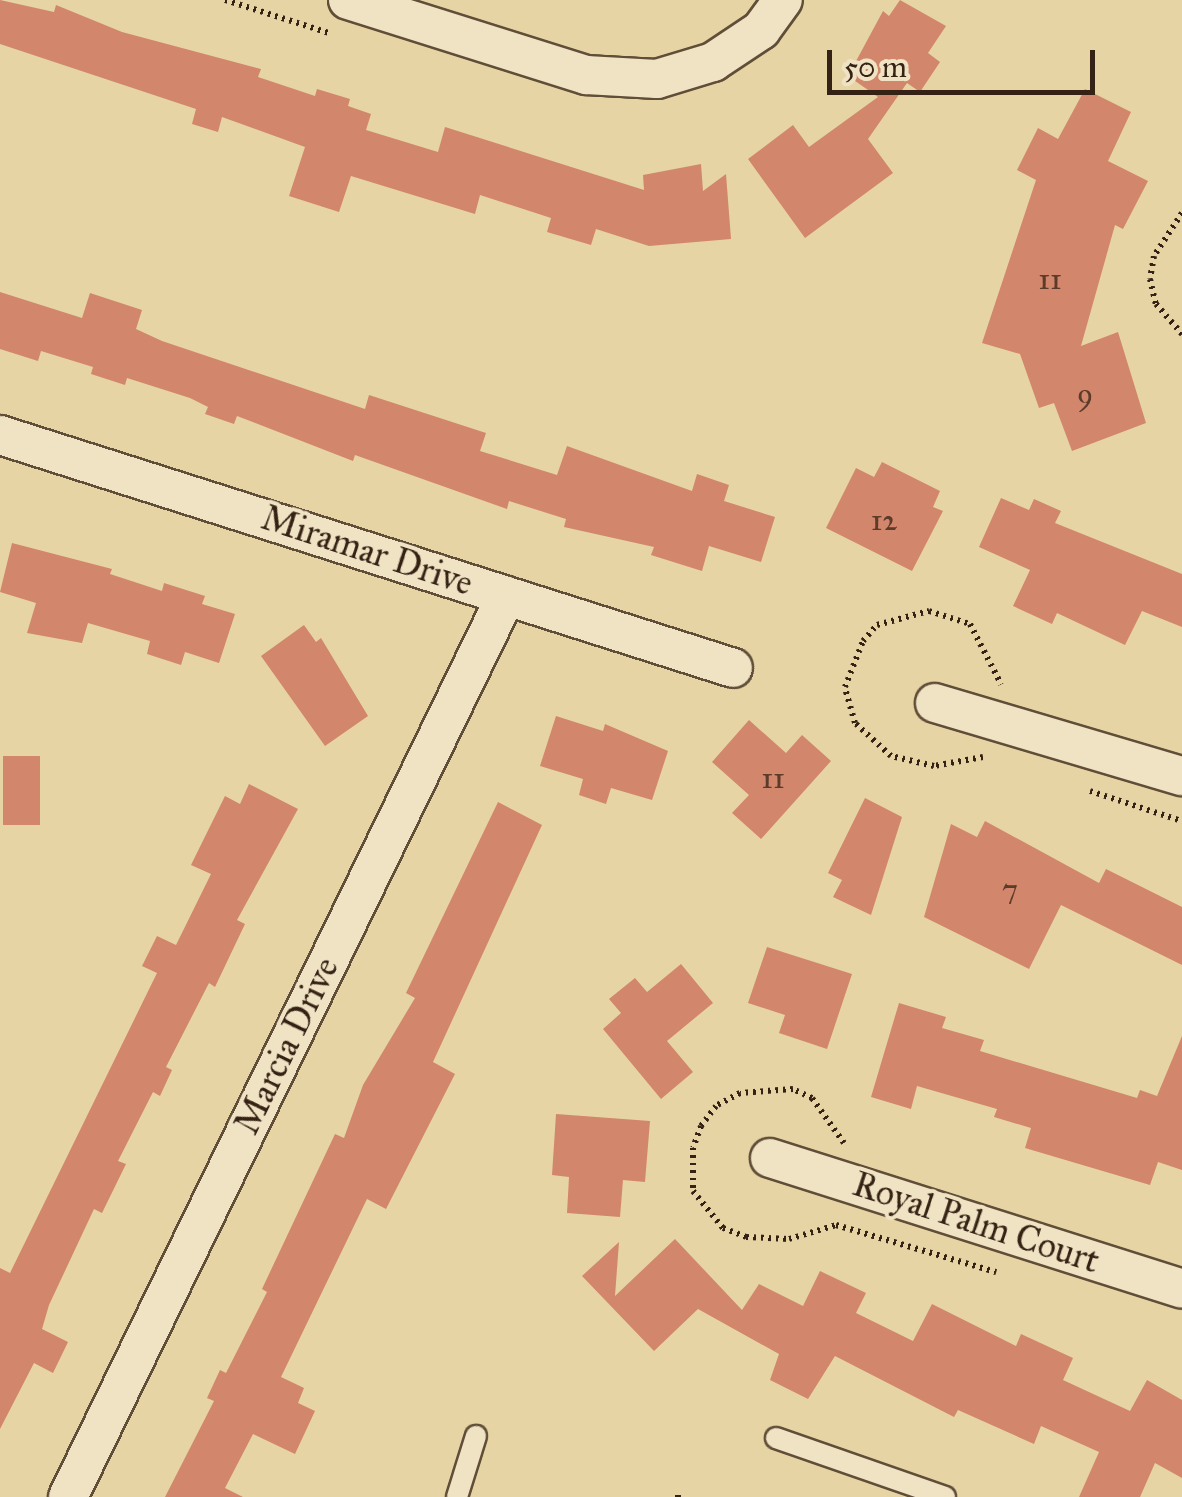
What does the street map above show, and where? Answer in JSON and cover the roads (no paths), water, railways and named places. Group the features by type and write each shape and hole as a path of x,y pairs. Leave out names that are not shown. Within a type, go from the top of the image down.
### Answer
{"street":[{"path":"348,0 586,75 658,79 713,62 760,30 784,0"},
{"name":"Miramar Drive","path":"0,434 733,668"},
{"name":"Marcia Drive","path":"68,1497 506,596"},
{"path":"935,703 1182,776"},
{"name":"Royal Palm Court","path":"770,1158 1182,1288"}],"lane":[{"path":"457,1497 476,1436"},
{"path":"776,1438 945,1497"}]}
